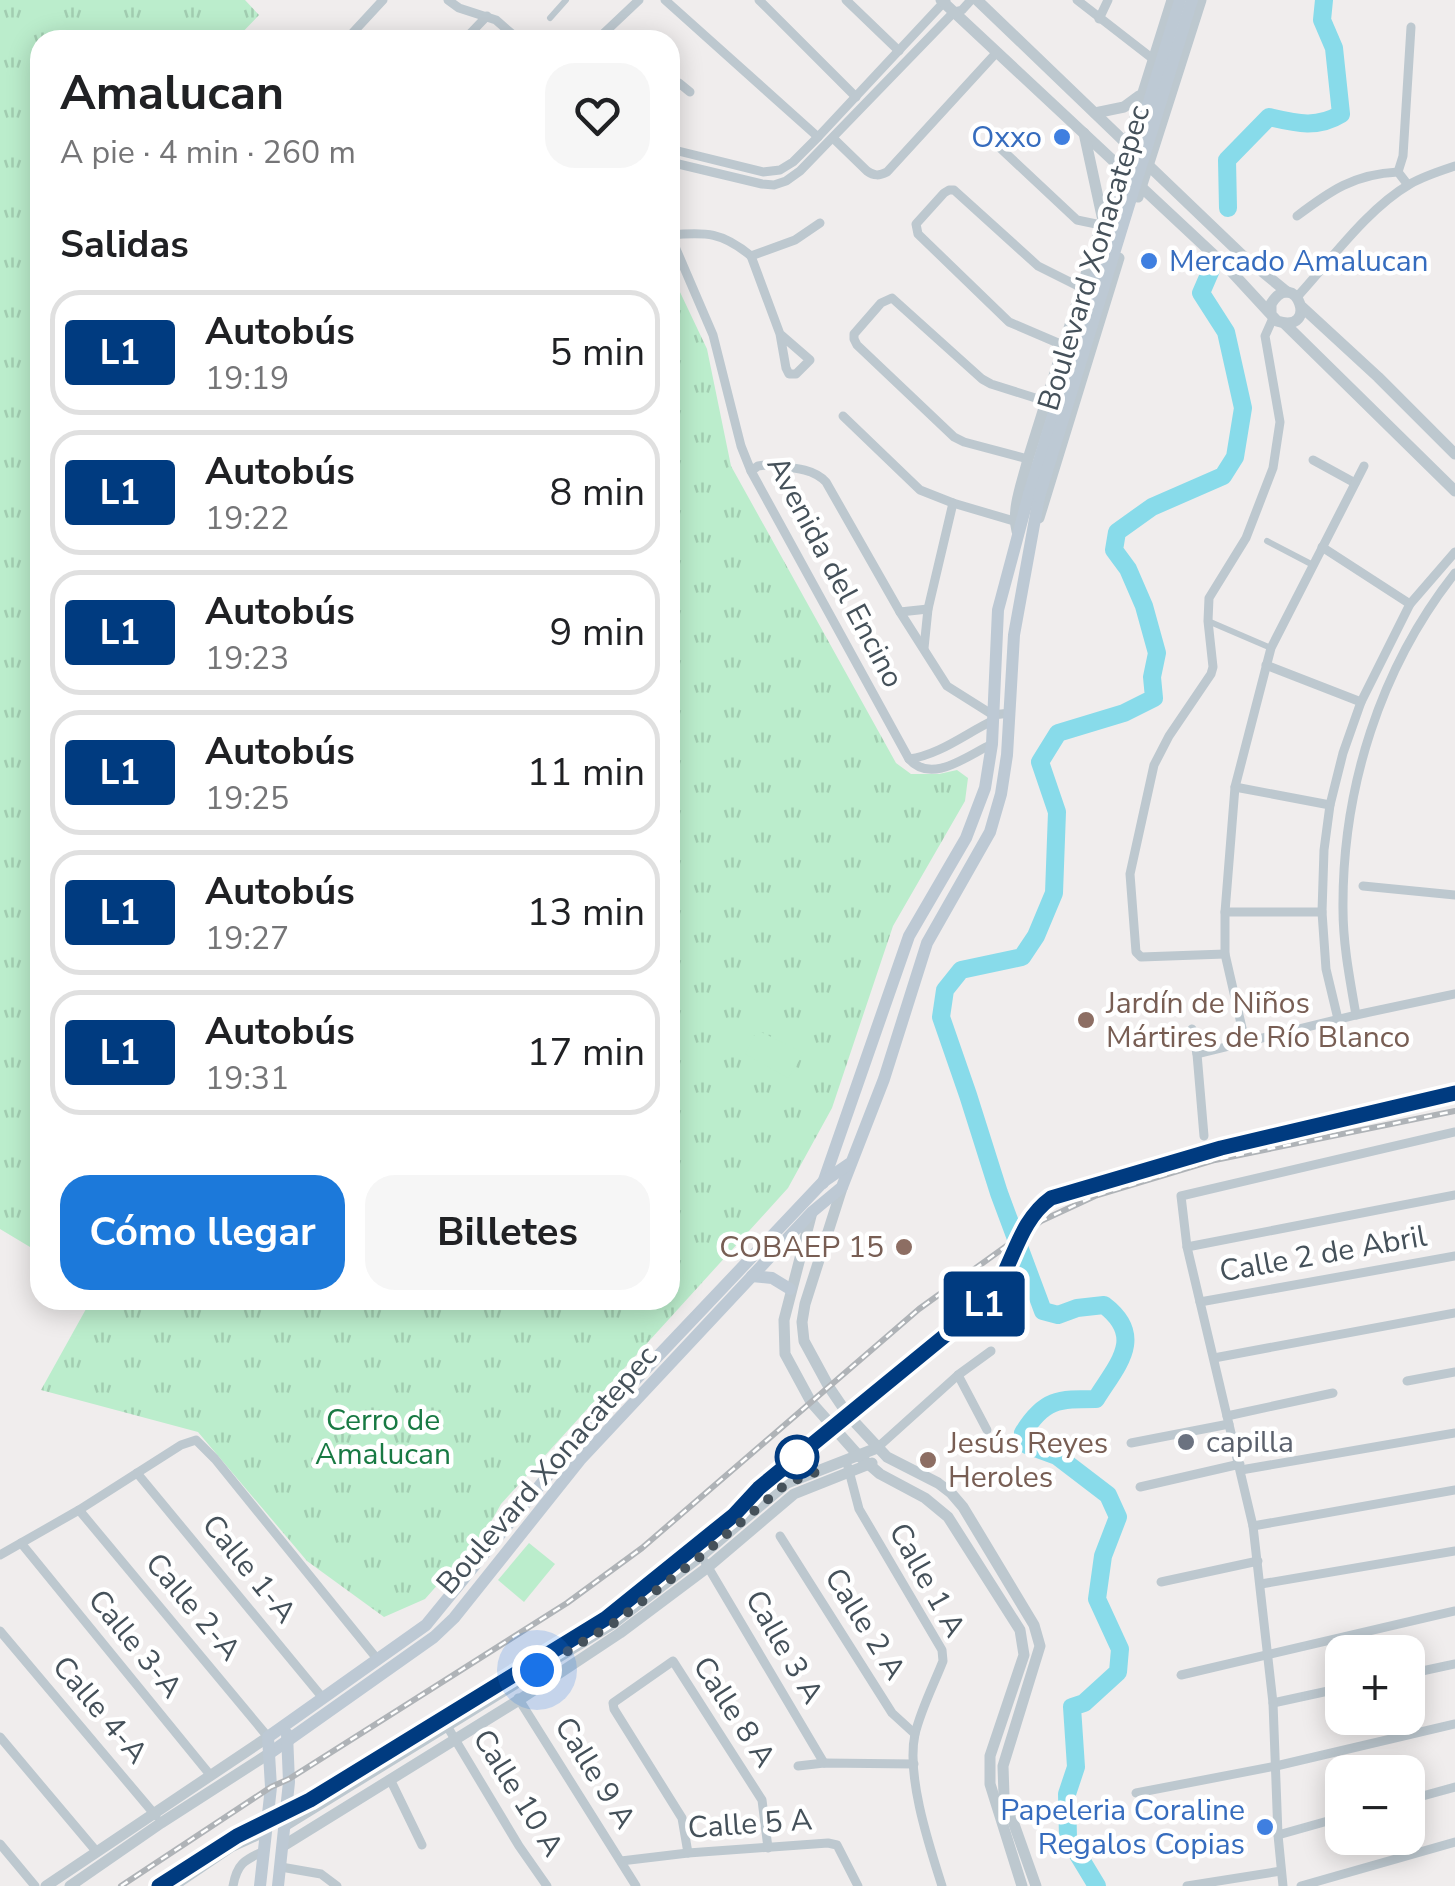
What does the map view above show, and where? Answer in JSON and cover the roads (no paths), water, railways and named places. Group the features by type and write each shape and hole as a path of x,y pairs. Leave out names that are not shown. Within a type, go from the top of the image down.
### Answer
{"main road":[{"name":"Boulevard Xonacatepec","path":"270,1753 434,1637 454,1618 580,1460 812,1212 842,1188 884,1079 928,942 990,832 1001,794 1014,635 1033,530 1034,495 1180,0"},
{"name":"Boulevard Xonacatepec","path":"268,1736 408,1640 438,1613 568,1451 823,1182 909,936 966,838 986,788 992,744 998,610 1017,525 1034,495 1192,0"},
{"path":"812,1212 823,1182 851,1162"},
{"path":"752,1276 772,1278 790,1289"},
{"path":"278,1886 290,1782 285,1724"},
{"path":"260,1886 271,1787 268,1736"}],"street":[{"path":"356,30 383,0"},
{"path":"448,0 459,8 496,20 508,30"},
{"path":"550,18 566,0"},
{"path":"607,30 639,0"},
{"path":"665,0 818,137"},
{"path":"759,0 856,97"},
{"path":"846,0 899,51"},
{"path":"946,4 962,10 974,0 1242,256 1295,299 1378,377 1455,454"},
{"path":"1078,0 1153,59"},
{"path":"1100,19 1108,0"},
{"name":"Boulevard Xonacatepec","path":"1017,525 1028,459 1172,0"},
{"name":"Boulevard Xonacatepec","path":"1033,530 1041,515 1201,0"},
{"path":"680,151 763,172 780,170 793,162 946,4"},
{"path":"946,4 1229,268 1455,491"},
{"path":"680,164 774,185 786,181 834,139 946,4"},
{"path":"474,30 487,16"},
{"path":"362,30 364,22"},
{"path":"1398,172 1403,156 1410,27"},
{"path":"834,139 873,175 886,172 998,52"},
{"path":"680,84 690,92"},
{"path":"1095,113 1124,107 1142,92"},
{"path":"1134,120 1143,134 1150,136 1160,130"},
{"path":"1084,133 1103,217"},
{"path":"1000,147 1077,220 1103,217 1115,199 1129,203 1132,214"},
{"path":"1295,299 1364,222 1408,185 1455,166"},
{"path":"1398,172 1408,185"},
{"path":"1297,216 1334,188 1380,173 1398,172"},
{"path":"1065,346 1009,322 915,229 919,219 948,190 959,193 1038,266 1082,288"},
{"path":"751,256 796,240 820,222"},
{"path":"680,235 713,234 726,238 751,256 780,334 786,368 790,374 796,374 810,360 780,334"},
{"path":"1229,268 1242,256"},
{"name":"Avenida del Encino","path":"680,258 713,336 741,446 761,493 908,759"},
{"path":"1226,954 1138,956 1130,874 1154,766 1168,736 1213,668 1209,598 1246,538 1273,468 1280,422 1265,336 1276,318 1274,298 1280,294 1295,299"},
{"path":"1028,459 954,437 857,345 854,334 881,303 892,298 982,379 1048,402"},
{"path":"1276,318 1298,319 1295,299"},
{"path":"1057,372 1082,380"},
{"path":"843,416 920,490 1017,525"},
{"path":"1313,460 1356,483"},
{"path":"751,471 765,465 819,474 947,686 993,718"},
{"path":"1245,1042 1226,954 1224,912 1235,787 1272,648 1364,466"},
{"path":"924,648 928,609 953,504"},
{"path":"1267,541 1313,564"},
{"path":"1322,547 1410,604"},
{"path":"1338,1019 1326,968 1322,912 1324,850 1343,753 1360,702 1410,604 1455,552"},
{"path":"1356,1015 1343,911 1344,857 1359,765 1386,690 1414,632 1454,577"},
{"path":"900,612 928,609"},
{"path":"1208,621 1272,648"},
{"path":"1266,665 1360,702"},
{"path":"908,759 936,750 993,718 1010,713"},
{"path":"908,759 926,770 952,766 992,744"},
{"path":"1235,787 1330,805"},
{"path":"1363,886 1455,895"},
{"path":"1224,912 1322,912"},
{"path":"1197,1054 1455,994"},
{"path":"1192,1029 1204,1136"},
{"path":"1283,1886 1273,1703 1254,1526 1187,1247 1182,1196 1455,1132"},
{"path":"842,1188 805,1304 804,1341 828,1387 877,1448 938,1483 962,1507 1038,1635 1040,1646 1034,1671 1003,1766 1004,1796 1036,1886"},
{"path":"1187,1247 1455,1195"},
{"path":"812,1212 784,1320 785,1354 851,1463"},
{"name":"Calle 2 de Abril","path":"1200,1302 1455,1256"},
{"path":"1214,1358 1455,1313"},
{"path":"286,1824 614,1623 794,1494 877,1448 958,1375 991,1351"},
{"path":"1407,1381 1455,1372"},
{"path":"958,1375 987,1430"},
{"path":"1131,1443 1333,1393"},
{"path":"1140,1486 1455,1433"},
{"path":"0,1555 190,1440 200,1442 378,1660"},
{"path":"868,1465 887,1457"},
{"path":"851,1463 868,1465 948,1516 1020,1630 1024,1655 990,1756 990,1784 1022,1886"},
{"name":"Calle 1 A","path":"851,1463 858,1509 942,1650 943,1661 915,1734 914,1764 924,1832 942,1886"},
{"name":"Calle 1-A","path":"136,1473 322,1697"},
{"path":"1254,1526 1455,1490"},
{"name":"Calle 2-A","path":"79,1510 268,1736"},
{"name":"Calle 2 A","path":"780,1536 892,1713 915,1734"},
{"name":"Calle 3-A","path":"21,1544 211,1776"},
{"path":"1261,1584 1455,1551"},
{"path":"283,1846 519,1700 620,1632 704,1561"},
{"name":"Calle 3 A","path":"704,1561 824,1763"},
{"path":"1161,1582 1258,1562"},
{"path":"1182,1675 1455,1611"},
{"name":"Calle 4-A","path":"0,1631 157,1818"},
{"name":"Calle 8 A","path":"688,1853 682,1818 613,1703 672,1661 762,1800 768,1848"},
{"path":"1425,1670 1455,1664"},
{"name":"Calle 9 A","path":"512,1686 636,1886"},
{"path":"1273,1703 1325,1692"},
{"path":"1136,1793 1276,1766 1455,1724"},
{"name":"Calle 10 A","path":"447,1726 547,1886"},
{"path":"70,1886 268,1736"},
{"path":"0,1737 96,1852"},
{"path":"46,1886 96,1852 270,1753"},
{"path":"798,1766 914,1764"},
{"path":"390,1779 422,1846"},
{"path":"1425,1795 1455,1787"},
{"path":"1278,1835 1325,1823"},
{"path":"175,1886 231,1848 266,1832"},
{"name":"Calle 5 A","path":"621,1861 828,1842 837,1845 858,1886"},
{"path":"1301,1886 1455,1842"},
{"path":"0,1844 35,1886"},
{"path":"234,1886 236,1872 246,1859 264,1852"},
{"path":"281,1867 320,1874 338,1886"},
{"path":"1187,1886 1281,1871"}],"waterway":[{"path":"1228,208 1227,160 1269,117 1315,123 1341,114 1334,48 1322,20 1324,0"},
{"path":"1097,1886 1068,1838 1067,1794 1076,1767 1072,1707 1084,1703 1118,1672 1120,1649 1097,1599 1103,1556 1118,1517 1108,1495 1057,1456 1027,1445 1023,1433 1038,1413 1053,1403 1096,1399 1124,1351 1123,1328 1104,1305 1058,1315 1043,1311 941,1017 945,990 961,970 1022,957 1036,936 1054,893 1057,812 1040,762 1058,733 1124,713 1154,698 1152,677 1157,653 1144,606 1128,569 1114,550 1117,532 1152,507 1223,476 1235,457 1243,408 1226,332 1201,293 1211,270"}],"railway":[{"path":"121,1886 271,1787 567,1603 642,1548 919,1309 1041,1221 1095,1196 1215,1160 1455,1111"}],"place":[{"name":"Oxxo","path":"1062,137"},
{"name":"Mercado Amalucan","path":"1149,261"},
{"name":"Jardín de Niños Mártires de Río Blanco","path":"1086,1020"},
{"name":"COBAEP 15","path":"904,1247"},
{"name":"capilla","path":"1186,1442"},
{"name":"Jesús Reyes Heroles","path":"928,1460"},
{"name":"Papeleria Coraline Regalos Copias","path":"1265,1827"}],"park label":[{"name":"Cerro de Amalucan","path":"383,1437"}]}
